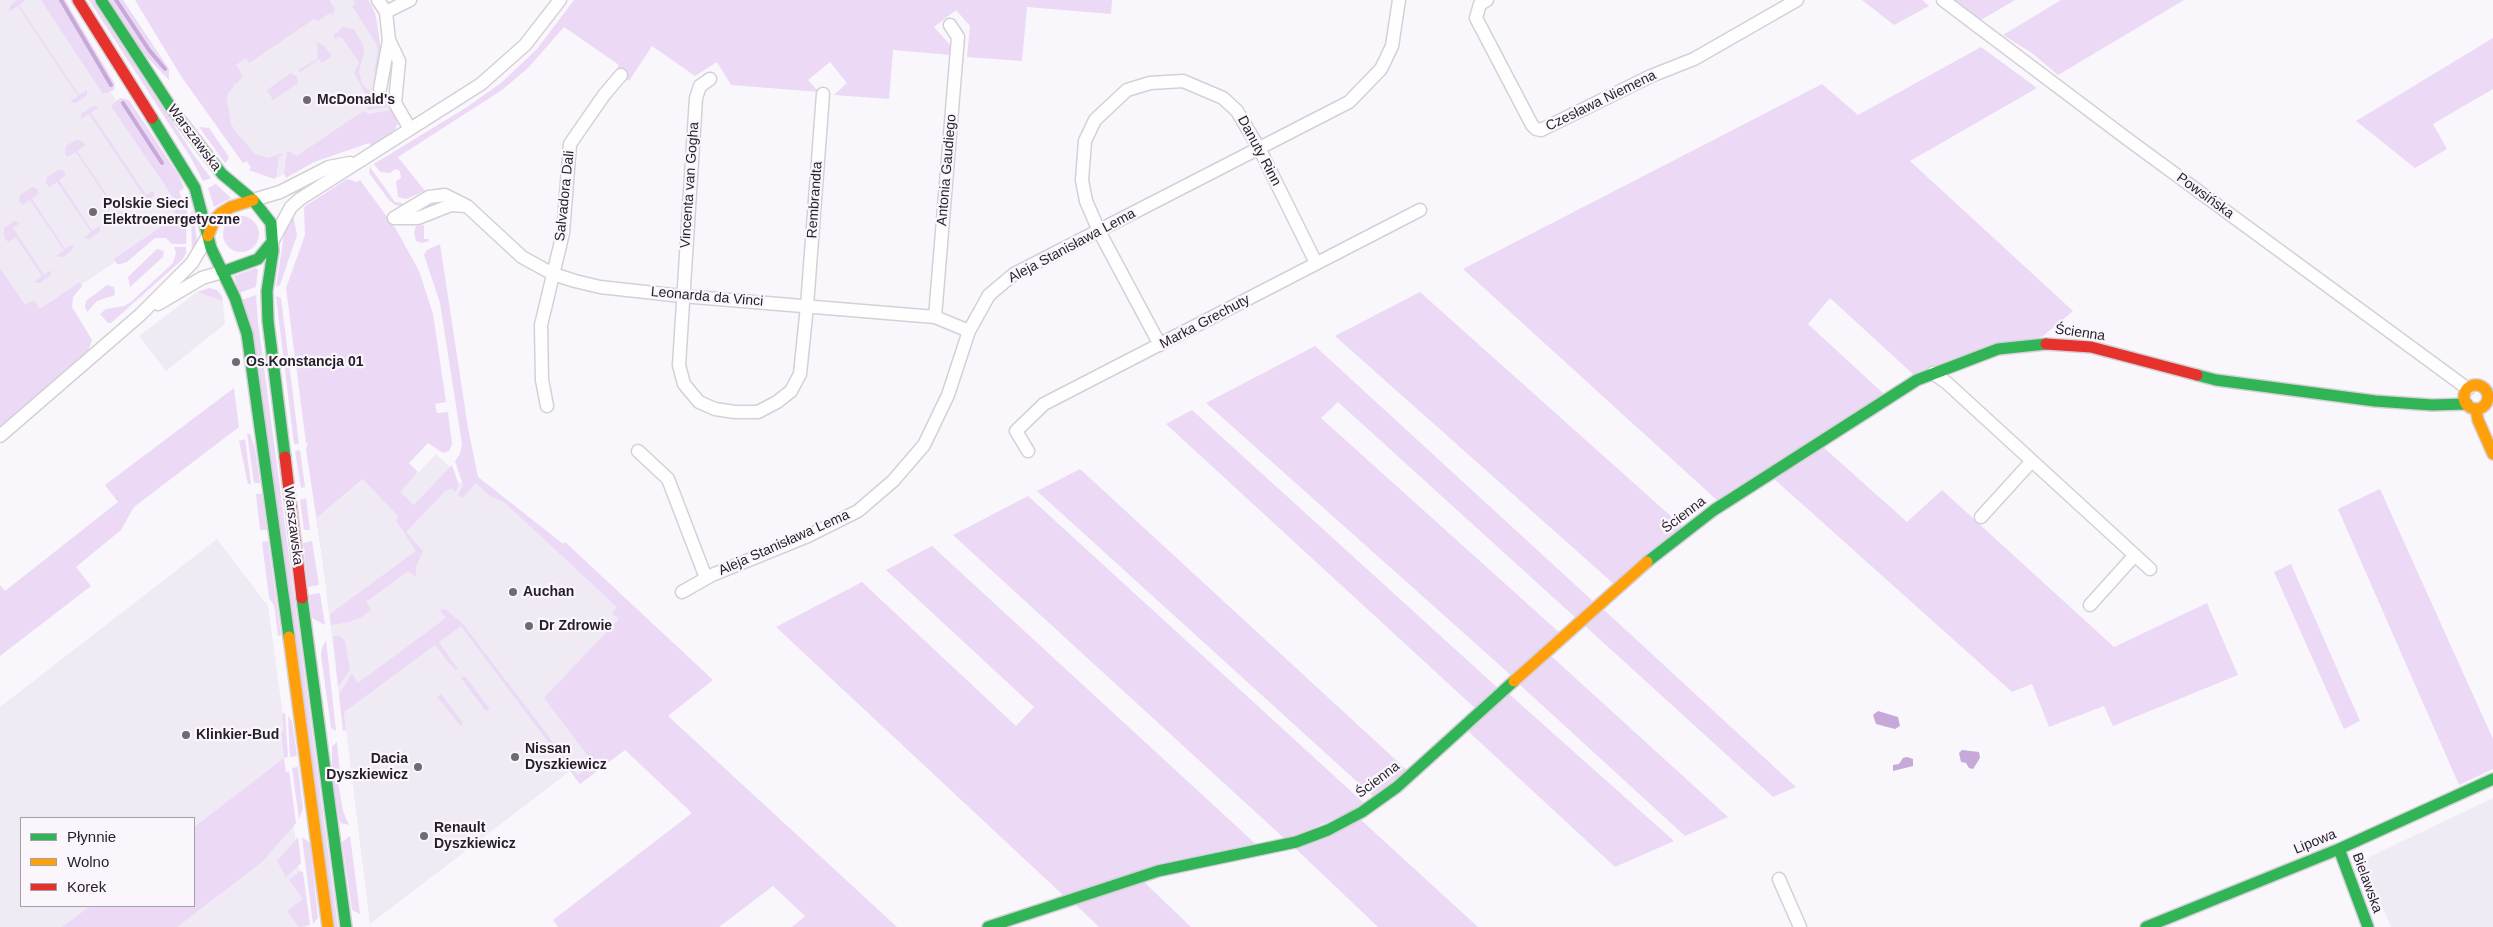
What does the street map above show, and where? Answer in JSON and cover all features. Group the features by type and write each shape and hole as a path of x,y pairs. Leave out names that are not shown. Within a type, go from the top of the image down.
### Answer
{"street":[{"name":"Warszawska","path":"78,0 195,188 208,236"},
{"name":"Warszawska","path":"101,0 174,112 222,174 253,200 280,192 330,167 355,162"},
{"path":"378,0 386,12 390,40 399,61 395,103 410,129"},
{"path":"386,12 410,0"},
{"name":"Warszawska","path":"346,927 315,703 268,321 267,291 272,242 291,207 355,162 468,93 508,62 537,32 560,0"},
{"name":"Aleja Stanisława Lema","path":"682,592 706,578 808,536 858,511 893,482 924,445 948,395 969,331 988,295 1014,274 1260,150 1348,102 1381,69 1392,46 1399,0"},
{"name":"Czesława Niemena","path":"1487,0 1480,4 1476,18 1532,125 1536,129 1541,130 1651,76 1694,59 1797,0"},
{"name":"Powsińska","path":"1943,0 2126,138 2468,388"},
{"name":"Antonia Gaudiego","path":"935,317 958,37 950,25"},
{"path":"380,89 390,40"},
{"name":"Salvadora Dali","path":"547,406 542,380 541,325 562,233 570,144 604,95 621,75"},
{"name":"Vincenta van Gogha","path":"682,296 696,98 700,86 710,79"},
{"name":"Danuty Rinn","path":"1160,345 1099,230 1086,201 1082,180 1084,141 1095,120 1127,90 1164,81 1183,81 1223,98 1237,111 1260,150 1316,263"},
{"name":"Rembrandta","path":"807,306 823,94"},
{"name":"Leonarda da Vinci","path":"467,206 451,205 418,218 394,218 436,195 452,197 467,206 522,256 553,274 600,287 682,296 935,317 969,331"},
{"path":"0,436 140,315 192,263 208,236 215,219 221,213 231,207 253,200 271,223 272,242 258,259 202,278 140,315"},
{"name":"Marka Grechuty","path":"1028,451 1016,431 1044,404 1420,210"},
{"path":"208,236 222,272"},
{"name":"Warszawska","path":"222,272 241,317 251,353 328,927"},
{"path":"682,296 679,365 684,384 699,402 715,409 735,412 758,412 777,402 791,391 800,374 807,306"},
{"name":"Ścienna","path":"988,927 1158,871 1296,842 1328,830 1362,812 1397,787 1649,560 1707,516 1908,386 1933,374 1998,349 2055,343 2091,347 2216,380 2374,402 2472,407"},
{"path":"1933,374 1947,383 2031,462 2150,569"},
{"path":"2472,407 2485,405 2490,396 2480,386 2468,388 2465,397 2472,407 2493,454"},
{"name":"Aleja Stanisława Lema","path":"638,451 668,479 706,578"},
{"path":"1981,518 2031,462"},
{"path":"2090,604 2135,555"},
{"name":"Lipowa","path":"2146,927 2339,849 2493,779"},
{"name":"Bielawska","path":"2339,849 2368,927"},
{"path":"1779,879 1800,927"}],"shaded area":[{"name":"Polskie Sieci Elektroenergetyczne","path":"0,0 50,0 111,92 185,215 63,297 0,422"},
{"path":"17,0 26,0 19,5 79,95 87,90 87,95 76,103 70,102 78,96 18,6 9,11 10,6"},
{"path":"41,0 65,0 115,84 114,90 103,94"},
{"path":"89,0 93,0 193,154 211,178 203,181 191,158"},
{"path":"108,0 123,0 169,69 169,80 144,54"},
{"path":"135,0 329,0 335,10 332,15 330,13 318,21 314,19 249,63 246,58 236,65 243,76 236,84 233,83 234,86 228,93 227,100 231,124 255,154 269,158 282,153 282,156 279,156 276,177 274,179 249,170 251,168 247,161 243,163 181,76"},
{"path":"324,0 368,0 372,4 377,20 381,51 377,94 386,101 394,113 332,150 274,179 249,170 251,168 247,161 243,163 191,90 296,22"},
{"path":"353,0 368,0 375,13 381,51 377,80 374,70 378,51 376,43 352,6 355,4"},
{"path":"574,0 1112,0 1111,14 1027,7 1022,61 967,57 970,26 956,10 934,27 951,46 950,55 893,50 889,99 834,95 847,83 830,62 808,80 819,92 731,85 717,62 695,76 652,46 629,81 615,72 619,65 564,27 528,68 502,90 398,157 425,191 406,199 398,197 396,181 401,178 400,171 395,169 390,173 380,172 374,164 467,107 501,83 537,49"},
{"path":"1862,0 1922,0 1929,6 1894,25"},
{"path":"1954,0 2015,0 1981,20"},
{"path":"2061,0 2184,0 2058,75 2032,53 2003,35"},
{"path":"343,27 354,29 363,45 364,53 359,71 362,84 371,92 382,97 390,106 367,109 373,100 366,95 354,73 359,62 343,39 338,36 336,40 333,36"},
{"path":"2493,38 2493,89 2433,124 2447,149 2415,168 2356,121"},
{"path":"317,42 324,46 332,56 322,63 319,59 300,72 298,70 318,59"},
{"path":"1981,47 2037,88 1910,161 2073,311 2043,336 1915,376 1830,298 1808,324 1885,395 1719,502 1463,269 1822,84 1858,115"},
{"path":"291,73 297,77 298,83 273,100 267,90"},
{"path":"120,98 129,100 179,176 184,188 179,192 187,207 186,244 172,244 166,238 155,238 127,262 117,264 114,259 177,216 172,208 175,206 175,200 111,106"},
{"path":"93,106 99,107 91,113 146,195 154,191 154,196 143,203 136,202 144,196 89,114 81,119 81,114"},
{"path":"392,110 398,123 395,130 371,146 369,143 314,162 286,178 284,173 287,151 297,156 363,111 369,114"},
{"path":"199,127 209,128 229,157 225,163"},
{"path":"76,140 82,141 85,145 77,151 119,213 128,209 126,214 116,222 110,220 118,214 76,152 67,157 65,153 66,146"},
{"path":"370,167 395,202 402,203 403,206 395,205 389,200 369,173"},
{"path":"58,170 63,170 66,175 59,180 92,231 100,226 100,231 90,239 83,238 91,232 57,182 49,187 46,183 47,177"},
{"path":"347,179 357,182 360,180 396,229 419,271 433,314 446,402 435,404 437,413 448,412 452,444 449,451 443,453 428,443 409,463 418,472 400,492 414,505 452,465 459,485 455,492 452,488 445,491 406,532 423,551 416,567 416,577 408,571 366,602 371,610 362,617 349,622 331,625 330,614 416,551 396,520 399,517 363,479 317,518 326,583 306,449 308,443 306,443 286,288 305,235 304,207"},
{"path":"216,184 231,198 214,207 208,188"},
{"path":"32,187 37,189 39,193 32,199 65,249 74,244 73,249 63,257 56,256 64,250 30,200 22,205 19,201 20,195"},
{"path":"193,211 197,241 192,256 191,212"},
{"path":"293,215 297,235 280,285 276,287 287,222"},
{"path":"241,216 248,217 254,221 258,227 258,241 254,247 248,251 241,252 234,251 228,247 224,241 223,234 224,227 228,221 234,217"},
{"path":"14,221 20,223 13,228 44,275 52,270 50,276 40,283 34,282 42,276 16,237 8,242 4,237 4,228"},
{"path":"424,225 424,239 429,239 429,241 422,243 416,241 414,232 416,226"},
{"path":"440,244 468,428 478,477 563,544 565,542 713,680 668,716 897,927 792,927 805,916 773,886 719,927 558,927 553,920 692,813 625,750 580,784 461,626 439,642 458,669 455,670 435,645 344,712 346,730 343,731 339,694 352,674 358,683 446,618 440,610 445,609 462,623 578,775 586,770 584,766 591,760 544,698 619,619 612,613 617,607 503,501 491,497 476,483 462,498 458,495 463,485 455,461 460,454 462,444 440,303 424,255 427,250"},
{"path":"174,247 186,247 183,259 111,323 108,323 100,314 106,309 124,306 131,302 173,263 176,253"},
{"path":"157,249 164,251 163,257 130,287 128,277"},
{"path":"0,268 25,305 34,300 40,309 80,282 82,286 73,297 72,307 92,340 88,351 0,428"},
{"path":"256,268 258,270 256,287 239,293 234,276"},
{"path":"107,285 114,287 115,295 97,301 87,312 85,307 86,301"},
{"path":"209,288 217,290 222,296 225,324 222,301 197,292"},
{"path":"197,292 222,301 225,324 166,371 139,336"},
{"path":"1420,292 1683,527 1615,585 1335,336"},
{"path":"256,295 338,927 334,927 242,300"},
{"path":"276,296 281,298 299,444 294,444"},
{"path":"1315,346 1595,603 1577,619 1338,402 1321,418 1561,634 1513,677 1206,403"},
{"path":"234,388 239,427 134,507 121,530 76,567 91,586 0,656 0,585 5,591 118,502 105,485"},
{"path":"1192,410 1500,690 1477,710 1166,424"},
{"path":"247,433 250,434 255,448 260,483 254,483"},
{"path":"245,439 251,484 248,484 239,441"},
{"path":"1822,446 1907,522 1942,490 2114,647 2207,603 2238,675 2113,726 2104,706 2049,727 2032,684 2012,692 1773,478"},
{"path":"300,450 305,487 301,488 295,451"},
{"path":"436,454 451,468 455,485 478,477 563,544 565,542 713,680 580,784 570,771 370,924 344,713 339,694 317,518 364,479 388,504"},
{"path":"1080,469 1409,772 1375,798 1037,491"},
{"path":"2380,489 2493,739 2493,769 2459,785 2338,509"},
{"path":"256,494 262,494 267,530 260,530"},
{"path":"1028,496 1366,805 1286,840 953,535"},
{"path":"306,498 310,530 304,530 300,500"},
{"path":"217,539 268,606 285,730 281,733 284,758 195,826 195,817 20,817 20,907 89,907 62,927 0,927 0,707"},
{"path":"268,541 281,635 278,636 274,605 269,598 262,542"},
{"path":"312,541 319,585 308,587 303,543"},
{"path":"932,546 1259,847 1064,896 776,627 862,582 1016,726 1034,707 886,570"},
{"path":"2291,564 2360,721 2344,729 2274,572"},
{"path":"320,593 325,625 312,618 309,595"},
{"path":"1602,608 1796,787 1773,797 1584,625"},
{"path":"333,636 339,636 345,641 350,670 338,687"},
{"path":"326,640 336,731 331,728 321,655"},
{"path":"1550,655 1728,817 1685,836 1518,683"},
{"path":"465,676 489,708 486,711 461,678"},
{"path":"1508,693 1674,841 1615,867 1468,731"},
{"path":"441,694 463,723 461,726 437,697"},
{"path":"1878,711 1898,717 1900,726 1895,729 1876,724 1873,715"},
{"path":"285,713 288,757 284,758 281,733 284,730 282,714"},
{"path":"288,716 292,721 297,756 290,757"},
{"path":"337,742 340,772 338,782 343,811 349,825 340,823 332,777 332,746"},
{"path":"1962,750 1979,752 1980,758 1973,769 1969,768 1966,763 1961,762 1959,753"},
{"path":"284,758 286,773 289,771 296,823 262,862 177,927 62,927 89,907 195,907 195,826"},
{"path":"1903,758 1913,759 1913,766 1893,771 1893,765 1899,764"},
{"path":"298,767 303,809 299,819 292,768"},
{"path":"2493,798 2493,927 2391,927 2365,866 2367,858"},
{"path":"292,813 307,927 140,927 195,907"},
{"path":"1360,819 1478,927 1378,927 1294,847"},
{"path":"350,836 360,914 352,910 342,842"},
{"path":"298,837 301,863 286,877 277,861"},
{"path":"302,837 310,843 318,918 313,924"},
{"path":"300,871 303,872 310,925 299,927 287,911 303,899 289,880"},
{"path":"1143,881 1191,927 1099,927 1075,904"}],"waterway":[{"path":"61,0 111,85"},
{"path":"116,0 149,50 165,69"},
{"path":"123,103 162,163"}],"traffic: fast":[{"path":"101,0 174,112 222,174 253,200 271,223 273,251 267,291 268,321 285,457"},
{"path":"152,118 195,188 211,248 235,298 247,334 289,637"},
{"path":"222,272 258,259 272,242"},
{"path":"1647,562 1714,510 1917,380 1998,349 2046,344"},
{"path":"2197,375 2216,380 2375,401 2432,405 2467,404"},
{"path":"302,598 346,927"},
{"path":"988,927 1158,871 1296,842 1328,830 1362,812 1397,787 1514,681"},
{"path":"2146,927 2339,849 2493,779"},
{"path":"2339,849 2368,927"}],"traffic: slow":[{"path":"208,236 215,219 221,213 231,207 253,200"},
{"path":"2476,385 2484,389 2488,397 2484,405 2476,409 2468,405 2464,397 2468,389 2476,385"},
{"path":"2476,409 2478,420 2493,454"},
{"path":"1514,681 1647,562"},
{"path":"289,637 328,927"}],"traffic: jam":[{"path":"78,0 152,118"},
{"path":"2046,344 2091,347 2197,375"},
{"path":"285,457 302,598"}],"place":[{"name":"McDonald's","path":"307,100"},
{"name":"Polskie Sieci Elektroenergetyczne","path":"93,212"},
{"name":"Os.Konstancja 01","path":"236,362"},
{"name":"Auchan","path":"513,592"},
{"name":"Dr Zdrowie","path":"529,626"},
{"name":"Klinkier-Bud","path":"186,735"},
{"name":"Nissan Dyszkiewicz","path":"515,757"},
{"name":"Dacia Dyszkiewicz","path":"418,767"},
{"name":"Renault Dyszkiewicz","path":"424,836"}]}
